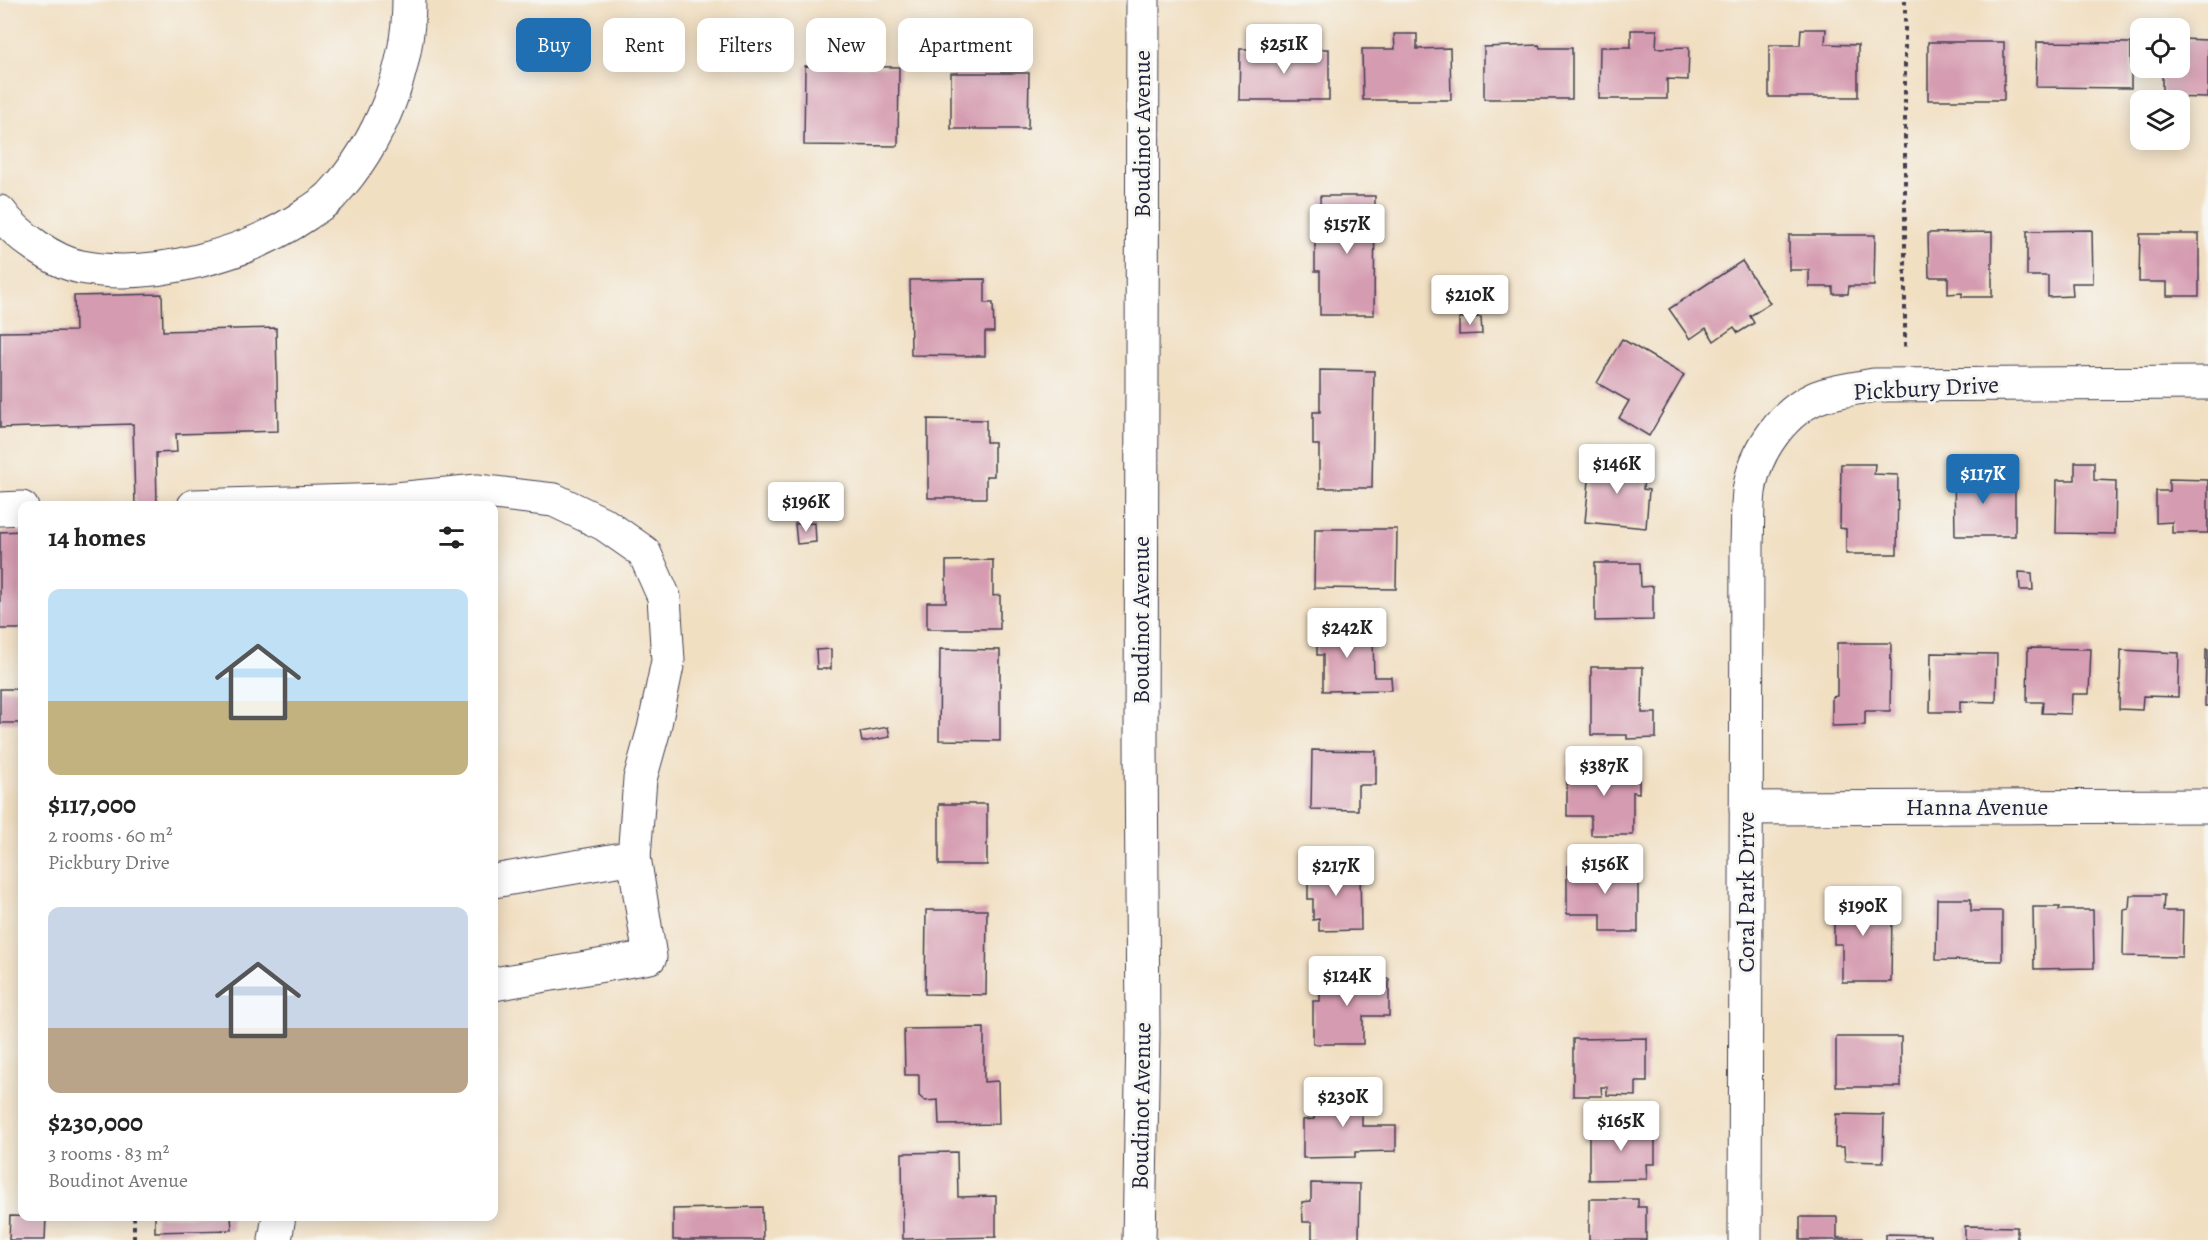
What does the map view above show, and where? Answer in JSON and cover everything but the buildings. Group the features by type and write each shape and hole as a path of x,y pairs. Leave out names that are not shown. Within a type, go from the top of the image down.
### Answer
{"street":[{"path":"0,212 10,227 46,253 80,267 125,270 185,265 236,250 287,227 331,196 366,150 390,102 405,51 409,0"},
{"name":"Boudinot Avenue","path":"1139,1240 1143,1033 1141,746 1143,0"},
{"name":"Pickbury Drive","path":"1747,543 1749,491 1757,463 1778,425 1799,407 1824,395 1874,385 2208,383"},
{"path":"354,501 477,491 554,500 604,524 644,552 664,597 668,661 654,729 640,779 634,857 650,957 498,983"},
{"path":"0,509 18,508"},
{"name":"Coral Park Drive","path":"1746,1240 1747,543"},
{"name":"Hanna Avenue","path":"1746,808 2208,806"},
{"path":"498,880 634,857"},
{"path":"275,1240 278,1221"}],"path":[{"path":"1905,0 1905,385"},
{"path":"134,1221 134,1240"}]}
